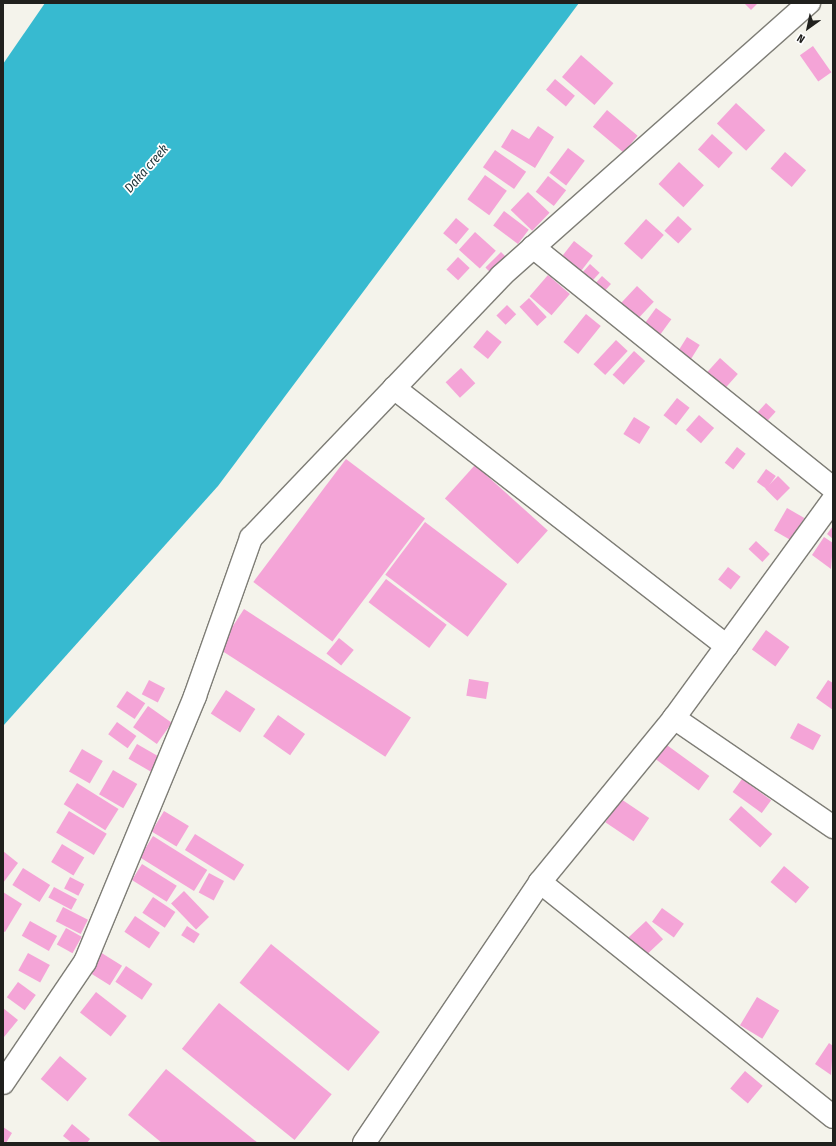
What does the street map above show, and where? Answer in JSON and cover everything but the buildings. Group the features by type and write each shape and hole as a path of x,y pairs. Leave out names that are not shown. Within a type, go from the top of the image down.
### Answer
{"street":[{"path":"3,1083 85,962 194,696 251,538 501,276 809,3"},
{"path":"533,247 833,488"},
{"path":"394,388 727,646"},
{"path":"364,1143 540,882 674,718 833,500"},
{"path":"674,718 833,827"},
{"path":"540,882 833,1117"}],"water":[{"name":"Daka creek","path":"45,3 579,3 218,486 3,726 3,64"}]}
